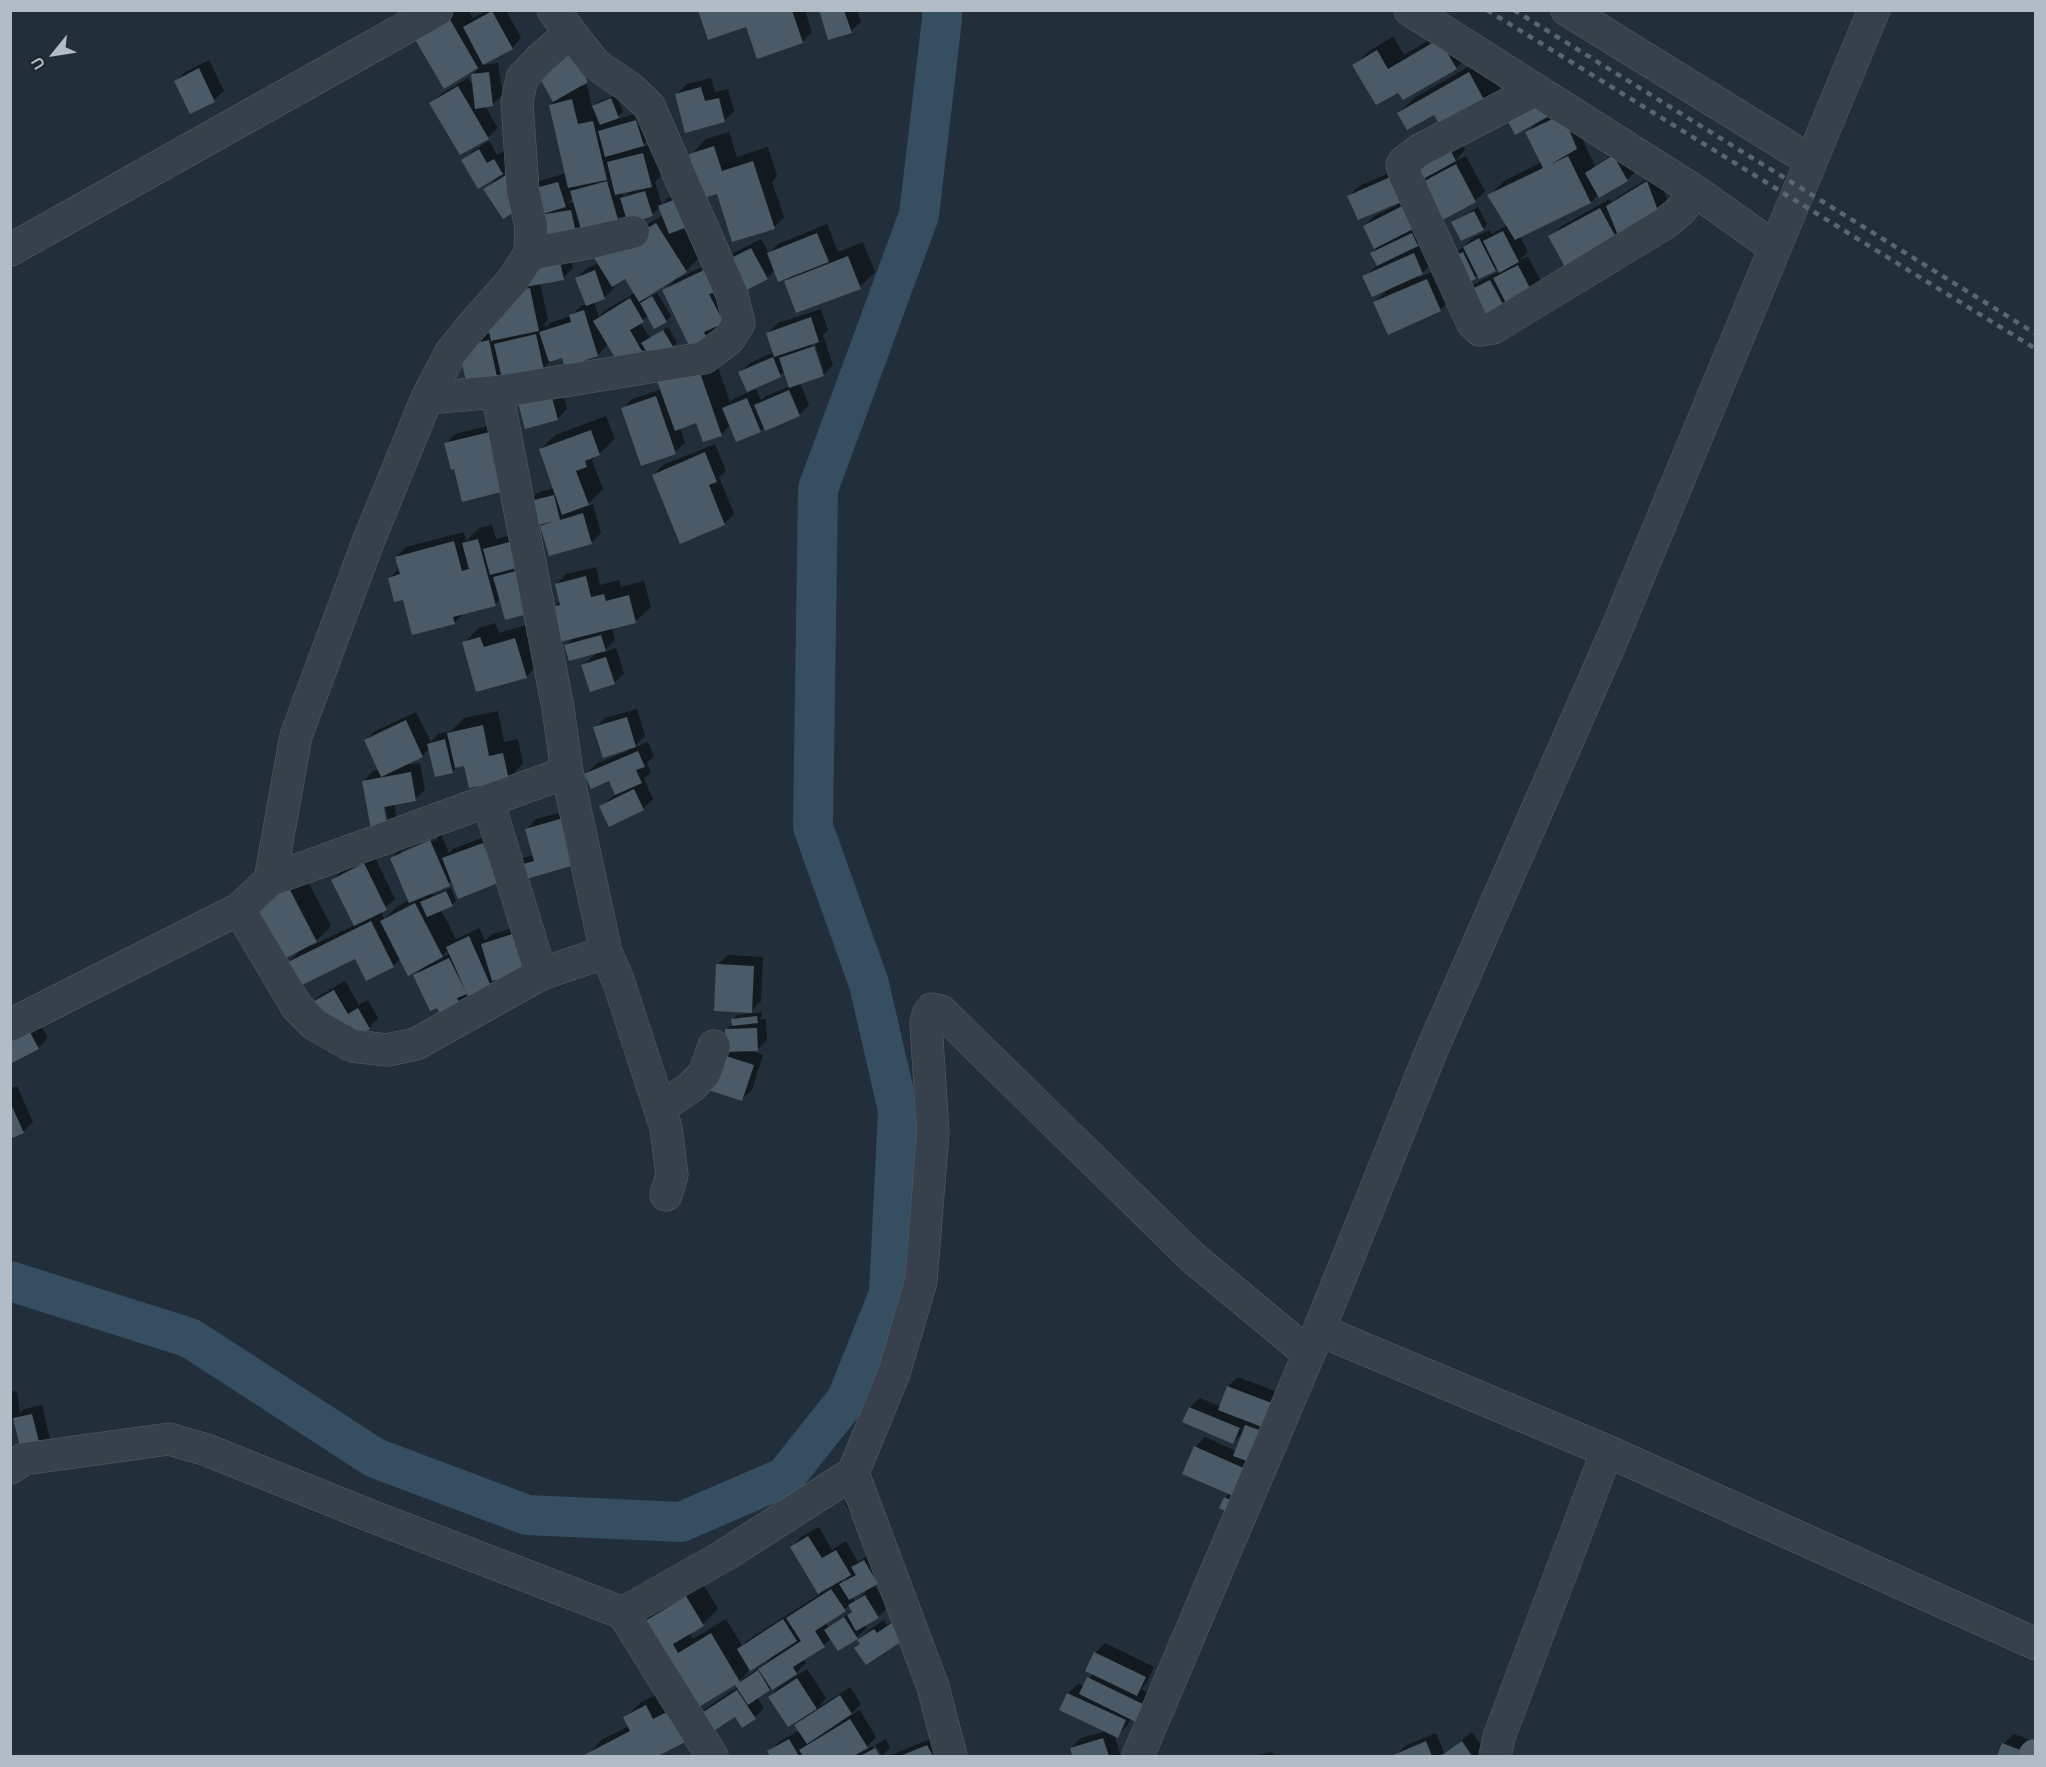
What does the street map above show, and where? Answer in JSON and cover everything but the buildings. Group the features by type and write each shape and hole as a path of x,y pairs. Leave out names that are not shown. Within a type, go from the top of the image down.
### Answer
{"street":[{"path":"10,250 437,10"},
{"path":"1410,10 1695,191 1774,247"},
{"path":"1567,10 1811,161"},
{"path":"1138,1756 1314,1342 1433,1047 1617,628 1874,10"},
{"path":"270,880 296,736 368,543 427,398 451,352 512,281 530,254 531,226 523,191 517,102 522,78 540,59 561,22 595,64 630,88 649,106 732,295 739,323 729,339 704,358 496,392 427,398"},
{"path":"1535,90 1420,150 1402,165 1472,322 1480,330 1493,328 1664,224 1681,210 1695,191"},
{"path":"530,254 633,231"},
{"path":"496,392 558,708 567,772 606,952 619,982 666,1128 672,1175 666,1195"},
{"path":"10,1025 239,909 270,880 567,772"},
{"path":"488,801 541,974"},
{"path":"239,909 297,1008 315,1025 352,1046 387,1050 416,1044 541,974 606,952"},
{"path":"623,1613 725,1555 853,1473 894,1373 921,1281 933,1132 926,1024 928,1014 932,1009 941,1011 1192,1257 1314,1342 1607,1451 2036,1644"},
{"path":"657,1100 672,1100 691,1087 704,1074 714,1046"},
{"path":"10,1468 24,1459 169,1439 207,1450 623,1613 712,1756"},
{"path":"1495,1756 1499,1737 1607,1451"},
{"path":"853,1473 933,1688 951,1756"}],"waterway":[{"path":"10,1281 190,1338 375,1458 527,1515 681,1522 785,1477 847,1399 889,1294 898,1110 869,984 813,827 818,489 919,215 942,10"}],"railway":[{"path":"1487,10 2036,349"},
{"path":"1514,10 2036,334"}]}
